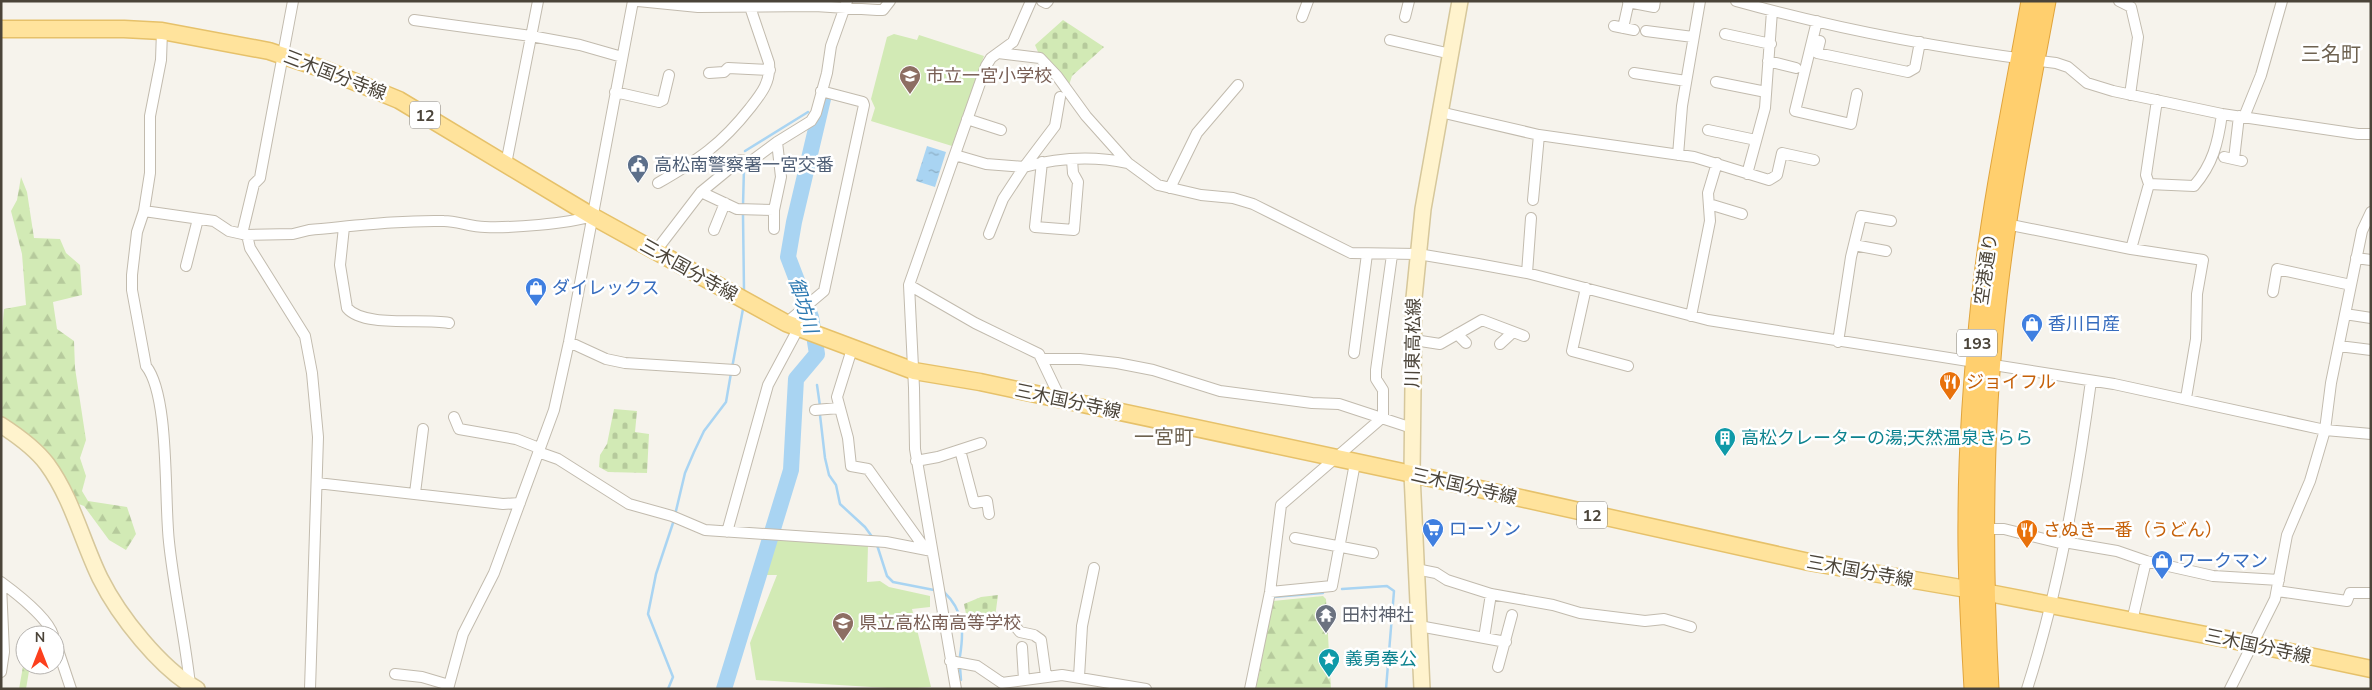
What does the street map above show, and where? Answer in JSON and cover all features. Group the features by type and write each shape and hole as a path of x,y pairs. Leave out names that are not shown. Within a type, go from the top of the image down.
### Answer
{"highway":[{"name":"空港通り","path":"1989,689 1968,518 1983,364 2006,224 2028,59 2031,1"},
{"name":"空港通り","path":"1974,689 1976,591 1983,529 1982,291 2028,59 2046,1"}],"main road":[{"name":"川東高松線","path":"1422,689 1412,474 1414,298 1423,209 1460,1"},
{"name":"三木国分寺線","path":"1,29 124,29 162,31 260,49 284,56 399,100 654,252 803,331 914,371 980,382 1412,474 1799,560 1976,591 2371,669"},
{"path":"1,425 26,442 47,464 65,494 101,579 131,626 154,653 193,687"}],"street":[{"path":"293,1 260,178 254,184 245,235 250,248 305,336 317,416 317,483 310,689"},
{"path":"506,164 538,1"},
{"path":"395,674 422,676 449,687 464,634 494,572 554,410 569,342 632,1"},
{"path":"638,1 698,7 848,6 883,10 890,1"},
{"path":"956,689 929,551 916,461 913,423 914,371 909,285 986,66 998,53 1013,42 1031,1"},
{"path":"1042,1 1046,3 1048,1"},
{"path":"1302,17 1308,1"},
{"path":"1405,17 1409,1"},
{"path":"1624,28 1629,2 1654,7 1655,1"},
{"path":"1678,154 1686,81 1700,1"},
{"path":"1736,1 1772,12 1920,42 2068,67 2087,83 2130,95 2222,114 2358,134 2371,134"},
{"path":"2119,1 2131,7 2138,37 2130,95"},
{"path":"2233,159 2241,117 2261,75 2282,1"},
{"path":"654,252 702,192 740,160 750,162 777,142 811,121 824,92 831,46 848,6"},
{"path":"658,183 689,165 724,140 738,126 764,89 770,70 750,7"},
{"path":"1747,174 1765,108 1772,12"},
{"path":"414,20 531,36 580,45 622,57"},
{"path":"1820,22 1817,53 1908,72 1915,68 1920,42"},
{"path":"1820,22 1795,111 1851,124 1857,94"},
{"path":"162,31 161,60 150,116 150,173 144,211 134,251 132,290 146,366 151,372 162,410 169,542 193,687"},
{"path":"1646,31 1694,37"},
{"path":"1725,34 1771,44"},
{"path":"1390,40 1451,54"},
{"path":"998,53 1040,58 1057,76 1086,116 1128,163 1158,185 1233,198 1253,204 1351,253 1418,254 1527,273 1691,316 1838,342 2091,381 2186,398 2325,430 2371,434"},
{"path":"1768,61 1796,68"},
{"path":"709,73 724,72 728,68 770,70"},
{"path":"1634,73 1686,81"},
{"path":"615,92 659,102 663,100 668,75"},
{"path":"1716,82 1766,92"},
{"path":"1170,188 1197,133 1238,85"},
{"path":"727,532 768,385 803,331 804,306 815,300 824,291 864,105 862,102 824,92"},
{"path":"989,234 1003,198 1055,126 1060,96"},
{"path":"2131,249 2149,184 2146,175 2157,100"},
{"path":"1440,112 1539,135 1678,154 1717,163 1769,180 1778,175 1782,153 1814,160"},
{"path":"2149,184 2194,186 2207,171 2216,147 2222,114"},
{"path":"967,119 1001,130"},
{"path":"1708,130 1756,140"},
{"path":"1533,200 1539,135"},
{"path":"774,229 774,210 781,177 777,142"},
{"path":"955,155 986,164 1024,167 1042,162 1072,160 1116,160 1128,163"},
{"path":"1042,162 1035,227 1074,230 1078,182 1073,173 1072,160"},
{"path":"1691,316 1710,221 1708,193 1717,163"},
{"path":"702,192 725,203 748,210 774,210"},
{"path":"714,230 725,203"},
{"path":"1708,204 1742,214"},
{"path":"144,211 214,221 229,231 245,235 293,234 310,230 425,220 448,220 485,227 508,226 578,220 592,216"},
{"path":"2230,689 2275,599 2287,536 2310,481 2325,430 2331,383 2362,231 2371,212"},
{"path":"1838,342 1860,216 1891,221"},
{"path":"1527,273 1531,218"},
{"path":"186,266 198,219"},
{"path":"2006,224 2131,249 2203,260 2197,294 2196,339 2186,398"},
{"path":"344,227 340,265 348,308 352,314 371,319 449,323"},
{"path":"1854,245 1886,251"},
{"path":"1354,353 1367,254"},
{"path":"1383,417 1382,390 1376,379 1376,370 1392,255"},
{"path":"2356,258 2371,260"},
{"path":"2273,292 2277,269 2351,284"},
{"path":"909,285 975,324 1039,354 1061,400"},
{"path":"1586,288 1572,351 1628,366"},
{"path":"2345,314 2371,318"},
{"path":"1414,340 1440,344 1482,320 1524,336"},
{"path":"1500,344 1513,332"},
{"path":"1457,334 1466,343"},
{"path":"569,342 606,359 625,364 734,370"},
{"path":"2339,346 2371,350"},
{"path":"852,349 837,397 848,438 851,466 868,469 929,551"},
{"path":"1042,359 1080,359 1117,363 1152,370 1220,391 1312,403 1339,404 1383,417 1405,428 1412,428"},
{"path":"2027,689 2042,642 2064,543 2078,473 2091,381"},
{"path":"815,410 839,408"},
{"path":"454,417 459,430 516,439 558,459 629,504 674,517 700,528 727,532 886,542 929,551"},
{"path":"1250,689 1270,592 1281,505 1383,417"},
{"path":"415,493 423,429"},
{"path":"916,461 981,443"},
{"path":"960,450 974,503 987,501 989,514"},
{"path":"1270,592 1332,586 1355,463"},
{"path":"317,483 503,504 520,503"},
{"path":"1983,529 2004,529 2064,543 2118,551 2146,561 2213,576 2278,585 2347,601 2350,593 2371,593"},
{"path":"1295,538 1373,553"},
{"path":"2132,621 2146,561"},
{"path":"1079,677 1082,626 1094,568"},
{"path":"1416,569 1436,572 1447,580 1491,594 1553,605 1580,613 1645,621 1664,619 1691,627"},
{"path":"1,582 47,625"},
{"path":"1,585 4,652 1,672"},
{"path":"1484,638 1491,594"},
{"path":"1498,667 1512,615"},
{"path":"1015,626 1020,632 1034,635 1041,640 1046,676"},
{"path":"1419,626 1506,642"},
{"path":"1022,647 1024,680"},
{"path":"950,661 976,666 1002,683 1046,676 1079,677 1146,689"},
{"path":"65,671 71,689"}],"green space":[{"path":"1063,20 1104,47 1072,76 1068,88 1038,52 1035,45"},
{"path":"894,34 917,40 919,35 984,56 952,146 871,121 875,108 871,99 887,37"},
{"path":"21,177 27,192 34,238 60,239 66,253 80,265 82,295 53,302 57,329 74,341 75,368 86,440 80,458 86,476 82,491 88,501 127,507 136,534 126,550 109,540 84,506 76,503 1,418 1,343 4,309 26,305 22,254 11,211 17,200"},
{"path":"614,409 637,411 635,432 649,434 647,473 608,472 599,467 600,455 607,444"},
{"name":"県立高松南高等学校","path":"777,540 868,545 867,582 880,581 889,587 930,596 930,607 912,609 931,687 904,689 756,680 750,643 777,575 765,575"},
{"path":"998,595 994,625 968,624 964,604 981,597"},
{"path":"1323,596 1326,599 1331,689 1256,689 1273,601"},
{"path":"21,675 28,675 26,689 19,689"}],"water":[{"path":"927,146 946,152 935,187 916,181"}],"waterway":[{"name":"御坊川","path":"724,689 791,470 796,379 817,354 811,317 788,257 794,222 823,99"},
{"path":"745,151 808,112"},
{"path":"743,206 744,167"},
{"path":"743,215 744,290"},
{"path":"732,368 743,309"},
{"path":"675,515 685,473 704,431 726,402 731,373"},
{"path":"817,385 820,406"},
{"path":"820,415 825,458 829,475 836,485 840,504 865,527 873,538"},
{"path":"668,689 673,677 648,614 656,574 674,520"},
{"path":"877,545 887,576 893,582 934,590"},
{"path":"1342,589 1387,586 1394,591 1386,689"},
{"path":"944,592 956,606 959,614 962,630 960,656"},
{"path":"1273,597 1323,593"},
{"path":"960,667 961,680"}],"place":[{"name":"市立一宮小学校","path":"910,95"},
{"name":"高松南警察署一宮交番","path":"638,184"},
{"name":"ダイレックス","path":"536,307"},
{"name":"香川日産","path":"2032,343"},
{"name":"ジョイフル","path":"1950,401"},
{"name":"高松クレーターの湯;天然温泉きらら","path":"1725,457"},
{"name":"ローソン","path":"1433,548"},
{"name":"さぬき一番（うどん）","path":"2027,549"},
{"name":"ワークマン","path":"2162,580"},
{"name":"田村神社","path":"1326,634"},
{"name":"県立高松南高等学校","path":"843,642"},
{"name":"義勇奉公","path":"1329,678"}],"district":[{"name":"三名町","path":"2331,54"},
{"name":"一宮町","path":"1164,437"}]}
